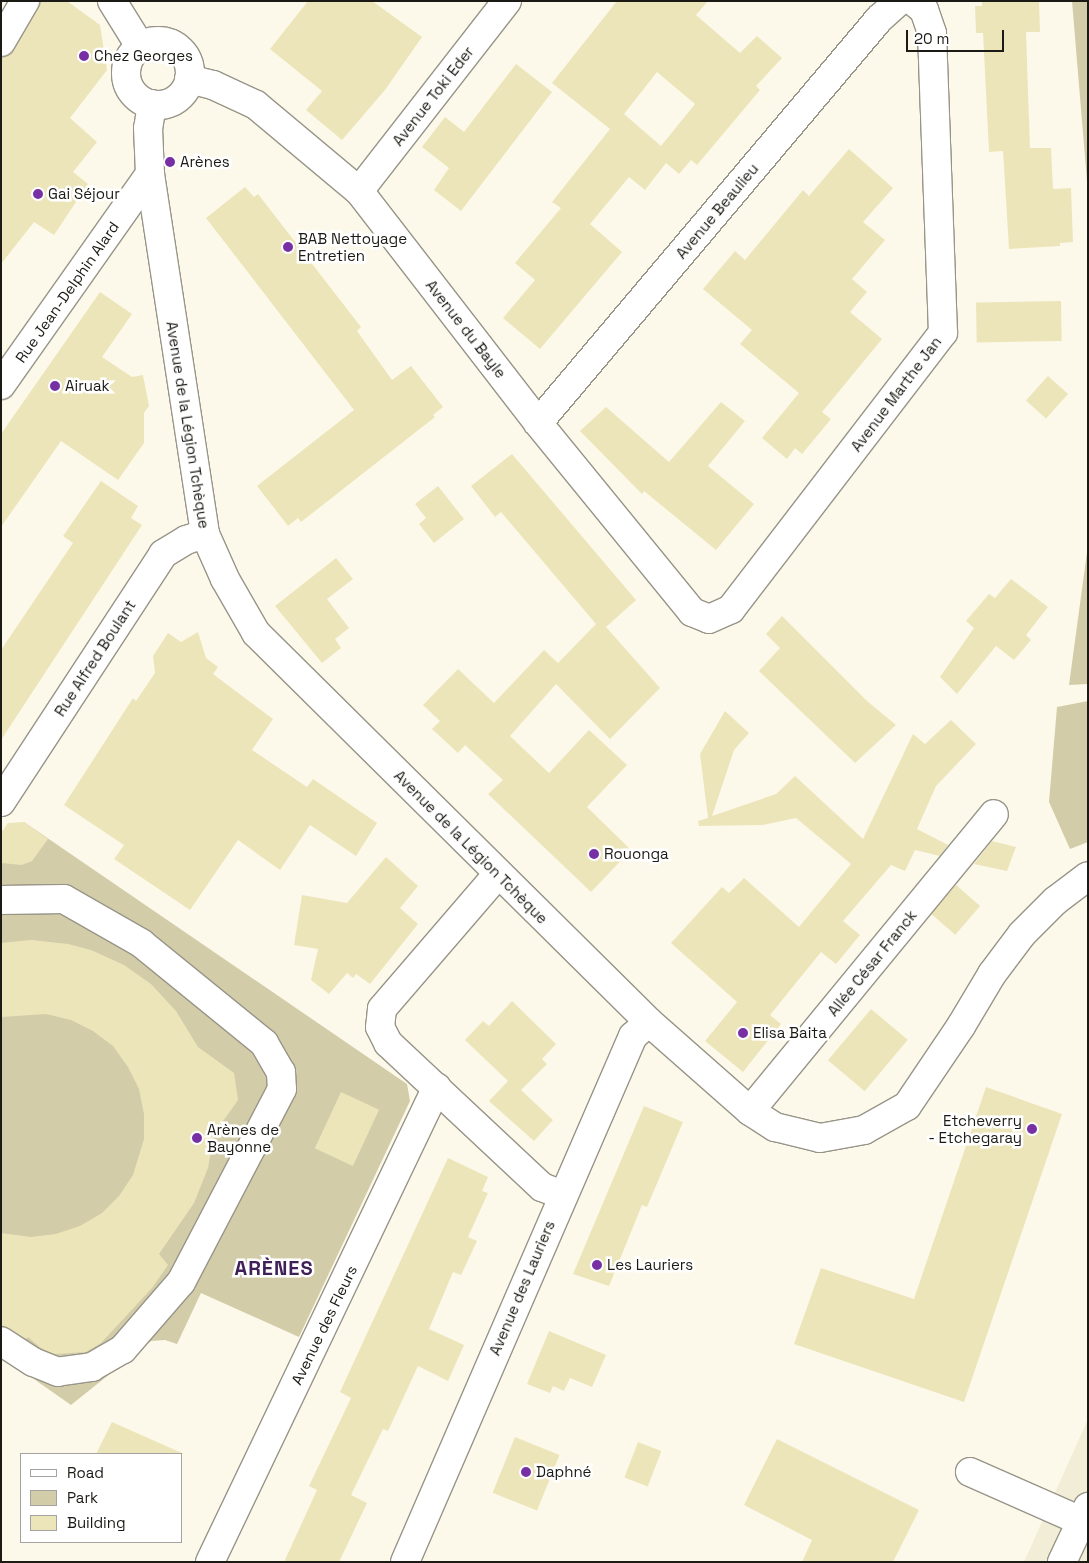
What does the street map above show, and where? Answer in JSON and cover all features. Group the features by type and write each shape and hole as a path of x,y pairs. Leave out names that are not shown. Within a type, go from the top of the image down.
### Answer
{"street":[{"path":"1,42 25,1"},
{"name":"Avenue Toki Eder","path":"359,191 507,1"},
{"name":"Avenue Beaulieu","path":"538,423 879,18 899,1"},
{"name":"Avenue Marthe Jan","path":"710,619 731,609 943,333 932,33 924,10 913,1"},
{"path":"113,2 140,46"},
{"path":"160,41 171,43 186,58 189,79 180,96 162,104 152,104 142,101 128,85 128,63 140,46 160,41"},
{"name":"Avenue du Bayle","path":"189,79 213,85 256,105 359,191 538,423 692,612 710,619"},
{"name":"Avenue de la Légion Tchèque","path":"152,104 148,128 150,174 205,534 225,579 256,633 649,1022 750,1111 775,1127 820,1138 864,1130 907,1106 956,1034 992,974 1022,934 1055,901 1088,876"},
{"name":"Rue Jean-Delphin Alard","path":"1,385 150,174"},
{"name":"Rue Alfred Boulant","path":"3,796 162,554 186,540 205,534"},
{"name":"Allée César Franck","path":"750,1111 994,814"},
{"path":"498,874 382,1008 380,1027 388,1043 542,1187 562,1195"},
{"path":"1,900 64,899 141,943 264,1043 281,1072 282,1089 181,1282 123,1349 92,1367 58,1372 33,1362 1,1341"},
{"name":"Avenue des Lauriers","path":"406,1562 562,1195 633,1036 649,1022"},
{"name":"Avenue des Fleurs","path":"210,1562 437,1087"},
{"path":"970,1472 1084,1514 1062,1562"}],"shaded area":[{"path":"1088,1419 1088,1562 1024,1562"}],"green space":[{"path":"1072,1 1088,1 1088,193"},
{"path":"1088,545 1088,684 1069,685"},
{"path":"1088,701 1088,842 1070,849 1049,802 1057,707"},
{"name":"Arènes de Bayonne","path":"24,822 407,1084 410,1101 299,1337 201,1293 177,1344 165,1340 151,1341 71,1405 1,1356 1,833"}],"building":[{"path":"41,1 67,1 100,25 107,70 70,118 97,142 73,172 88,184 54,235 34,222 1,264 1,58 14,50"},
{"path":"308,1 372,1 422,37 385,90 342,140 306,110 322,91 270,49"},
{"path":"617,1 708,1 696,15 740,53 757,36 782,58 756,86 760,90 697,165 691,160 679,174 666,163 645,190 629,177 590,224 622,252 540,349 503,318 535,280 515,263 561,208 552,202 610,129 552,83","holes":["657,72 695,104 661,146 624,114"]},
{"path":"982,1 1039,1 1040,32 1026,32 1030,148 1051,148 1053,189 1071,188 1073,242 1060,243 1060,246 1009,249 1003,151 989,152 983,33 976,33 975,6 982,6"},
{"path":"516,64 552,92 461,211 434,190 449,168 422,147 445,117 464,132"},
{"path":"849,149 893,188 863,222 885,240 852,279 867,292 850,312 882,339 822,412 831,419 802,454 795,448 787,459 762,438 799,393 740,344 752,330 703,289 735,251 745,260 803,190 809,196"},
{"path":"245,187 254,197 258,194 361,327 357,331 392,380 411,366 443,407 433,415 435,417 301,522 298,518 288,526 257,486 354,410 206,218"},
{"path":"100,292 132,314 102,357 132,377 143,375 149,406 144,413 144,443 118,480 61,441 1,527 1,434"},
{"path":"1061,301 1062,341 977,342 976,302"},
{"path":"1048,376 1068,394 1046,419 1026,401"},
{"path":"721,402 745,421 708,466 754,504 716,550 644,491 642,494 580,431 606,407 669,462"},
{"path":"512,454 636,600 606,627 660,688 610,739 556,684 510,736 549,773 589,730 627,765 587,807 631,850 591,892 488,794 503,780 465,745 458,753 432,729 440,721 423,705 458,669 494,703 544,650 558,663 596,624 501,512 495,517 471,486"},
{"path":"101,481 138,506 131,518 142,525 1,740 1,650 73,543 63,536"},
{"path":"438,486 464,519 434,543 419,524 426,518 415,504"},
{"path":"336,558 353,579 327,599 349,628 335,639 341,648 322,663 275,606"},
{"path":"1011,579 1048,607 1026,635 1031,640 1014,660 996,646 957,694 940,677 974,628 966,621 989,594 995,598"},
{"path":"782,616 867,701 896,725 855,763 759,671 780,648 766,634"},
{"path":"198,632 206,658 218,667 213,674 273,719 252,750 307,787 313,779 377,823 356,856 310,825 280,870 238,840 190,910 114,859 124,845 64,805 133,698 136,701 155,673 153,656 168,633 181,642"},
{"path":"725,711 749,733 734,750 712,816 776,794 795,776 863,839 913,734 925,744 951,720 976,744 936,786 917,829 948,845 940,856 915,850 905,871 891,865 843,921 860,935 836,964 821,952 770,1015 781,1024 743,1072 705,1041 737,1002 671,943 722,887 729,893 744,878 799,927 851,864 796,818 763,825 699,826 698,821 708,818 700,754"},
{"path":"24,822 48,839 32,861 22,865 1,863 1,833 8,823"},
{"path":"992,841 1016,847 1007,871 974,864"},
{"path":"386,857 418,886 400,908 418,924 370,984 356,974 353,978 347,973 329,994 311,980 318,949 294,945 302,895 347,903"},
{"path":"956,885 980,906 955,935 931,914"},
{"path":"31,940 68,944 91,950 124,965 151,984 176,1011 198,1047 234,1073 238,1100 214,1134 208,1168 194,1203 159,1254 168,1265 152,1288 101,1343 86,1352 54,1354 41,1348 28,1337 26,1339 1,1325 1,1233 31,1237 56,1234 80,1226 102,1213 119,1196 133,1175 144,1139 144,1114 139,1089 128,1067 113,1046 93,1031 71,1020 46,1014 1,1017 1,943"},
{"path":"512,1001 556,1044 542,1059 547,1064 521,1090 553,1120 534,1141 489,1101 508,1081 465,1040 483,1021 489,1026"},
{"path":"871,1009 908,1040 865,1091 828,1060"},
{"path":"986,1087 1062,1114 964,1402 794,1344 821,1268 914,1299"},
{"path":"341,1092 379,1110 353,1166 315,1148"},
{"path":"644,1106 683,1122 647,1207 642,1205 609,1286 573,1274"},
{"path":"448,1158 488,1177 482,1191 488,1193 468,1237 477,1241 461,1275 453,1272 429,1329 464,1345 448,1381 418,1366 388,1431 383,1429 351,1495 367,1503 339,1562 284,1562 317,1490 309,1486 351,1398 340,1392"},
{"path":"549,1331 606,1355 592,1387 570,1378 564,1391 553,1386 550,1393 527,1384"},
{"path":"112,1422 182,1453 96,1453"},
{"name":"Daphné","path":"515,1437 560,1455 537,1511 493,1493"},
{"path":"777,1439 919,1510 893,1562 802,1562 812,1540 744,1505"},
{"path":"638,1442 661,1451 648,1486 624,1477"}],"place":[{"name":"Chez Georges","path":"84,56"},
{"name":"Arènes","path":"170,162"},
{"name":"Gai Séjour","path":"38,194"},
{"name":"BAB Nettoyage Entretien","path":"288,247"},
{"name":"Airuak","path":"55,386"},
{"name":"Rouonga","path":"594,854"},
{"name":"Elisa Baita","path":"743,1033"},
{"name":"Etcheverry - Etchegaray","path":"1032,1129"},
{"name":"Arènes de Bayonne","path":"197,1138"},
{"name":"Les Lauriers","path":"597,1265"},
{"name":"Daphné","path":"526,1472"}],"district":[{"name":"ARÈNES","path":"274,1268"}]}
